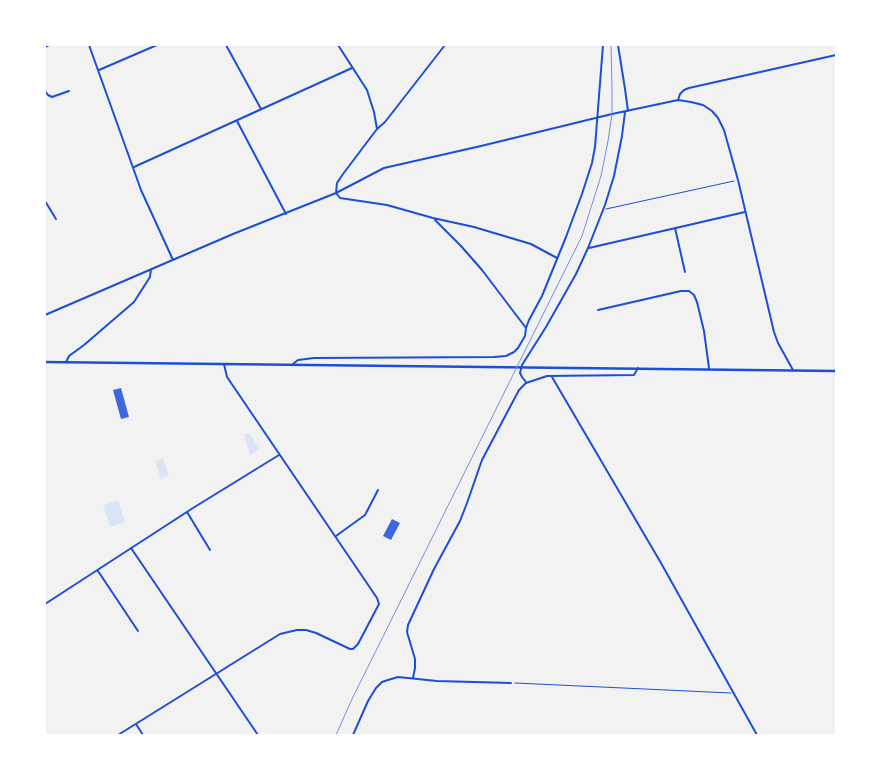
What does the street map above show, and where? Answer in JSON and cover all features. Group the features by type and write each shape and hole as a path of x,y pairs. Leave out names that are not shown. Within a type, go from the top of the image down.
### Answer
{"main road":[{"path":"45,362 836,371"}],"street":[{"path":"45,47 49,45"},
{"path":"89,45 141,190 173,260"},
{"path":"99,70 157,45"},
{"path":"226,45 261,109"},
{"path":"338,45 366,90 374,112 377,129"},
{"path":"445,45 343,174 337,183 336,193 340,198 387,205 474,227 531,244 557,258"},
{"path":"293,364 298,360 314,358 459,358 506,356 518,348 542,296 582,194 592,163 595,147 603,45"},
{"path":"526,383 520,372 522,365 576,274 610,192 626,112 625,89 618,45"},
{"path":"678,100 680,94 689,88 836,55"},
{"path":"134,167 352,68"},
{"path":"45,91 52,97 69,90"},
{"path":"45,315 233,234 336,193 384,168 678,100 703,105 718,118 724,130 738,180 774,332 778,344 793,370"},
{"path":"237,120 286,214"},
{"path":"45,201 56,219"},
{"path":"588,248 745,212"},
{"path":"433,218 482,270 526,328"},
{"path":"675,228 685,272"},
{"path":"66,362 69,356 134,302 150,278 151,270"},
{"path":"598,310 681,291 689,291 694,294 697,302 704,331 709,369"},
{"path":"118,735 280,634 306,630 353,649 358,644 379,604 379,601 336,536 227,377 224,364"},
{"path":"412,678 415,659 407,632 408,624 434,569 460,521 482,460 520,390 526,383 546,376 634,375 638,368"},
{"path":"552,376 757,735"},
{"path":"45,604 187,512 280,455"},
{"path":"336,536 365,515 378,490"},
{"path":"187,512 210,550"},
{"path":"131,548 258,735"},
{"path":"98,571 138,631"},
{"path":"353,735 376,688 382,682 388,680 412,678 437,681 511,683"},
{"path":"136,724 143,735"}],"path":[{"path":"603,210 738,180"},
{"path":"511,683 734,693"}],"shaded area":[{"path":"249,433 260,449 250,455 244,434"},
{"path":"163,458 169,476 161,479 155,461"},
{"path":"118,501 125,522 110,527 103,505"}],"building":[{"path":"121,388 129,417 121,419 113,390"},
{"path":"392,519 400,523 391,540 383,536"}],"railway":[{"path":"336,735 352,699 582,236 601,176 608,141 612,114 611,45"}]}
